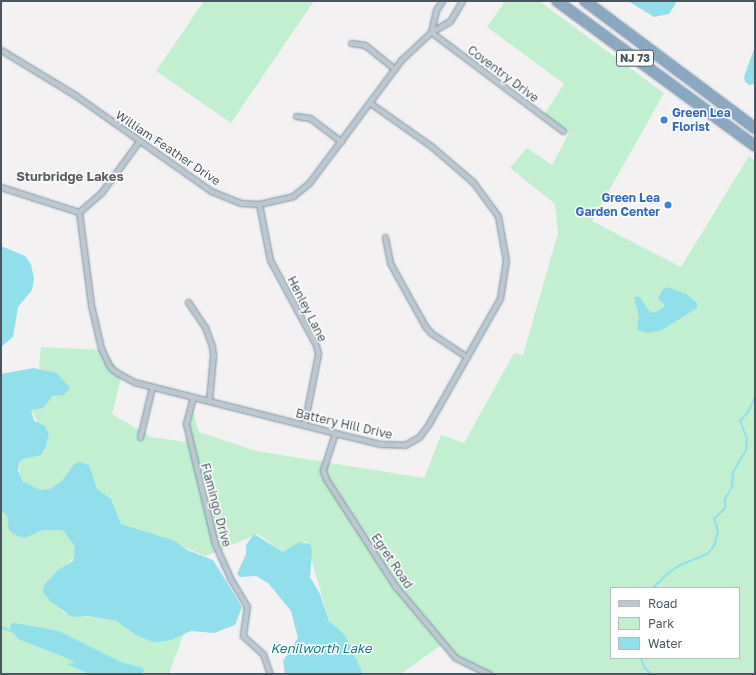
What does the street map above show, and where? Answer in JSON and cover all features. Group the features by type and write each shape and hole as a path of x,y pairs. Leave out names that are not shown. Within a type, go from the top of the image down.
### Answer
{"highway":[{"name":"NJ 73","path":"557,1 755,146"},
{"name":"NJ 73","path":"585,1 755,128"}],"street":[{"path":"431,32 436,10 442,1"},
{"name":"William Feather Drive","path":"1,50 75,95 211,191 240,203 259,204 293,196 309,183 395,69 431,32 450,21 462,1"},
{"name":"Coventry Drive","path":"431,32 563,131"},
{"path":"351,44 365,45 395,69"},
{"name":"Battery Hill Drive","path":"79,212 91,305 101,348 110,367 116,372 134,382 335,433 393,446 405,444 419,437 500,298 504,284 506,261 498,216 473,182 431,146 370,103"},
{"path":"712,114 721,103"},
{"path":"296,116 310,118 341,141"},
{"path":"1,187 79,212 101,193 139,141"},
{"name":"Henley Lane","path":"259,204 270,260 316,345 318,354 304,425"},
{"path":"385,237 390,263 425,326 431,333 467,357"},
{"path":"188,302 205,327 212,346 213,356 208,401"},
{"path":"140,437 152,386"},
{"name":"Flamingo Drive","path":"193,397 186,424 215,544 230,578 247,606 243,636 263,654 270,674"},
{"name":"Egret Road","path":"335,433 323,471 326,479 396,587 456,658 489,674"}],"green space":[{"path":"204,1 314,1 231,123 156,71"},
{"path":"505,1 539,1 664,93 592,221 681,267 749,156 755,161 755,674 495,674 467,666 444,643 401,674 364,674 329,621 306,541 283,552 258,534 206,556 122,524 75,556 43,590 64,613 117,621 153,642 184,633 169,674 1,674 1,512 20,476 19,463 48,441 31,410 69,388 39,368 41,347 103,350 122,375 112,414 151,437 185,442 193,411 199,432 256,451 424,478 441,435 464,443 514,353 523,355 558,233 555,204 510,168 527,148 552,165 569,133 544,115 564,84 487,27"}],"water":[{"path":"628,1 677,1 669,14 654,17"},
{"path":"755,46 755,84 749,85 745,82 744,77"},
{"path":"1,246 25,256 31,264 34,279 32,290 18,307 13,337 1,347"},
{"path":"668,287 686,294 697,303 697,308 662,330 648,333 637,330 639,316 634,297 640,297 648,310 654,313 664,307 664,304 658,299 662,290"},
{"path":"33,368 57,373 70,388 64,395 53,396 43,408 31,410 34,421 45,426 49,434 46,446 41,455 23,459 19,463 18,470 22,481 40,490 50,489 62,481 74,464 80,462 89,465 97,489 111,499 121,524 175,541 187,550 213,560 242,607 235,625 214,633 191,631 168,641 153,642 134,634 117,621 87,616 72,617 50,601 43,592 44,585 58,570 73,561 75,547 63,530 42,530 25,538 17,536 9,530 7,515 1,511 1,374"},
{"name":"Kenilworth Lake","path":"254,534 283,552 299,542 310,544 312,550 310,577 320,594 329,621 345,635 363,674 285,674 283,661 298,638 291,611 268,583 256,576 240,577 237,574 246,554 246,545"},
{"path":"15,623 59,631 121,662 143,668 144,671 141,674 90,674 67,664 75,663 69,659 18,639 10,628 11,624"}],"waterway":[{"path":"654,587 667,574 680,565 707,554 714,546 718,531 714,519 725,508 725,499 732,487 733,472 746,450 747,439 740,421 748,412 755,397"},
{"path":"1,627 16,633"},
{"path":"641,659 644,667 651,674"}],"place":[{"name":"Green Lea Florist","path":"664,120"},
{"name":"Green Lea Garden Center","path":"668,205"}],"district":[{"name":"Sturbridge Lakes","path":"70,176"}]}
